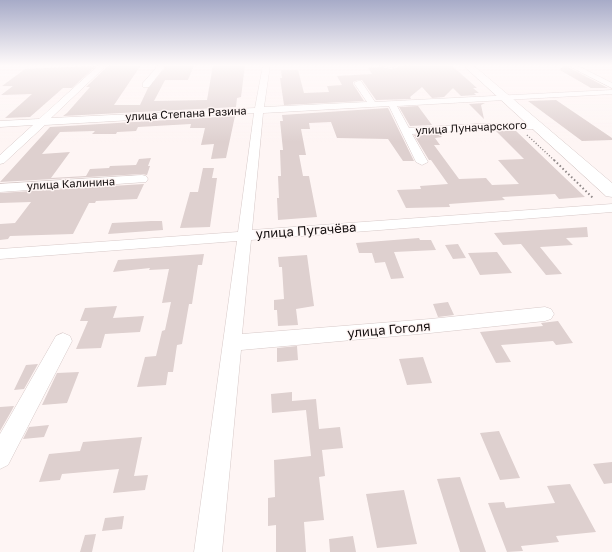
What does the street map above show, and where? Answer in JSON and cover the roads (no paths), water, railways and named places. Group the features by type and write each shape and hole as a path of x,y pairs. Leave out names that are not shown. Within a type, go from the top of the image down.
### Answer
{"main road":[{"name":"улица Луначарского","path":"498,91 612,192"}],"street":[{"path":"0,161 75,91"},
{"path":"208,552 262,91"},
{"path":"363,91 373,105"},
{"name":"улица Степана Разина","path":"0,124 612,92"},
{"path":"392,104 422,162"},
{"name":"улица Луначарского","path":"406,131 536,126"},
{"name":"улица Калинина","path":"0,188 142,179"},
{"name":"улица Пугачёва","path":"0,254 608,209"},
{"name":"улица Гоголя","path":"233,343 430,326 545,314"},
{"path":"0,457 63,341"}]}
